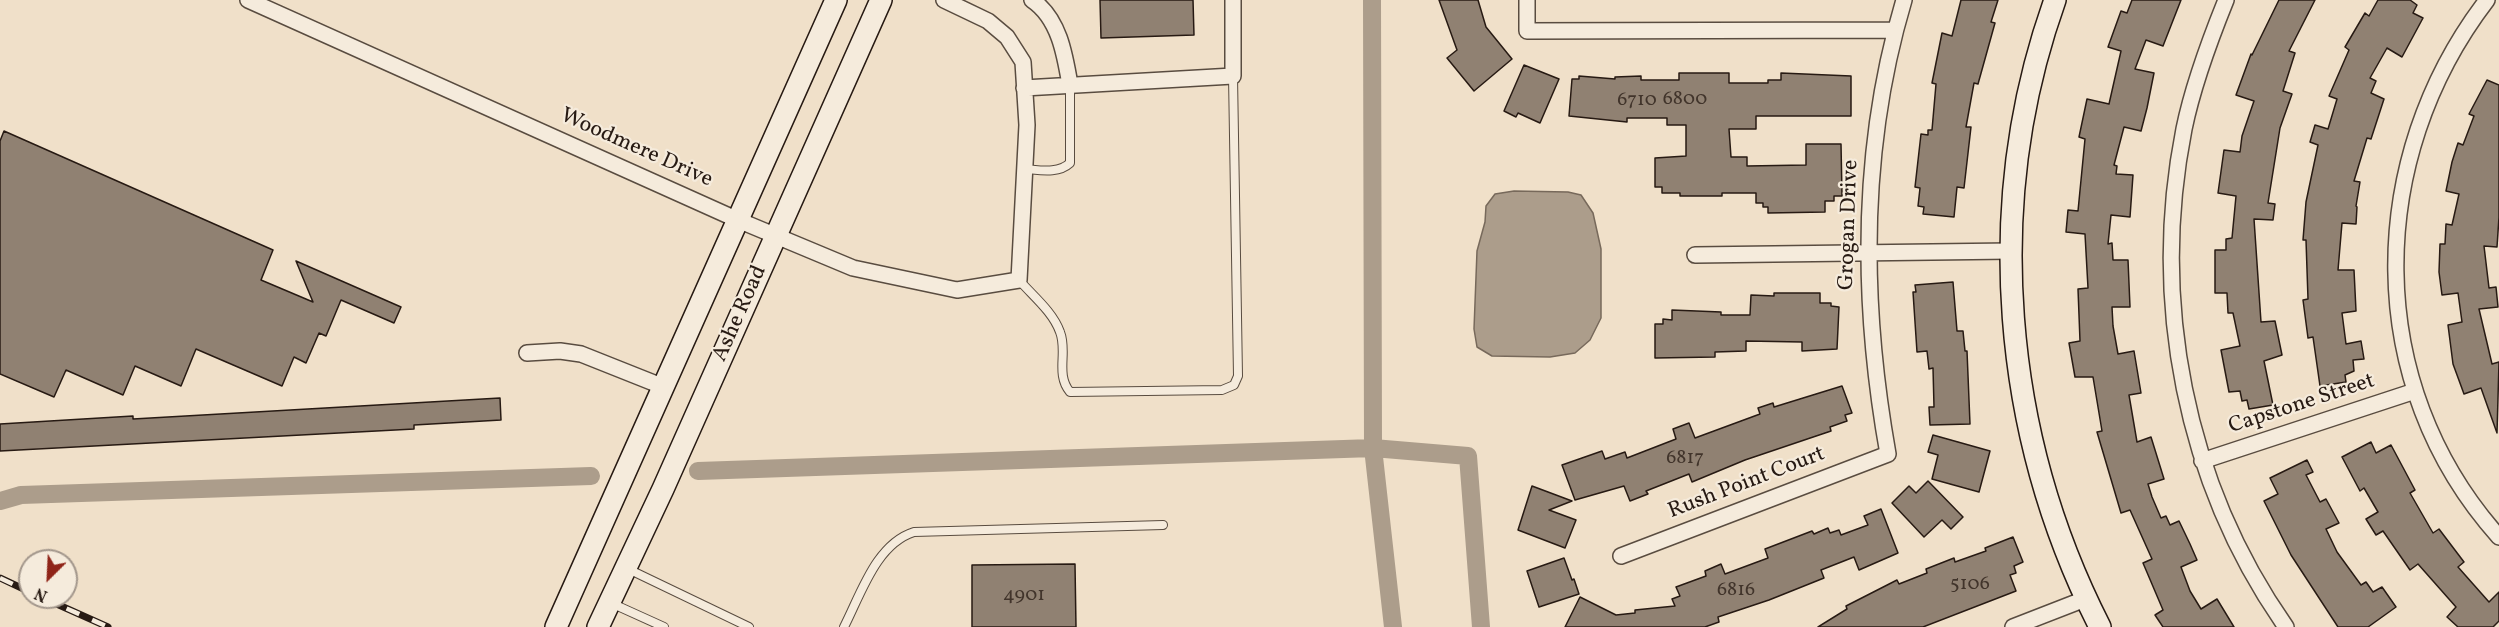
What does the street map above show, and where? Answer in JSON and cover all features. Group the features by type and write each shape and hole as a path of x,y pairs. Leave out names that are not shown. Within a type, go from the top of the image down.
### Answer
{"street":[{"name":"Woodmere Drive","path":"248,0 738,220 853,268 957,290 1019,280"},
{"name":"Ashe Road","path":"556,627 836,0"},
{"name":"Ashe Road","path":"598,627 663,489 881,0"},
{"path":"944,0 988,21 1007,37 1023,62 1027,125 1019,280"},
{"path":"1032,0 1044,8 1064,47 1070,85"},
{"path":"1024,88 1233,75 1233,0"},
{"path":"1527,0 1527,31 1895,30"},
{"name":"Grogan Drive","path":"1888,454 1872,351 1868,253 1875,154 1885,76 1904,0"},
{"path":"2055,0 2034,69 2020,138 2011,251 2013,316 2026,416 2039,471 2055,524 2085,599 2100,627"},
{"path":"2226,0 2209,43 2184,129 2175,184 2171,230 2171,285 2175,341 2185,397 2202,461 2218,503 2241,554 2286,627"},
{"path":"2487,0 2460,38 2439,76 2411,146 2402,188 2396,237 2397,306 2404,349 2415,392 2443,456 2465,494 2499,537"},
{"path":"1695,255 2011,251"},
{"path":"527,353 560,351 581,354 664,387"},
{"name":"Capstone Street","path":"2202,461 2415,392"},
{"name":"Rush Point Court","path":"1621,556 1888,454"},
{"path":"2013,627 2085,599"}],"lane":[{"path":"1019,280 1055,319 1062,335 1062,378 1070,392 1222,390 1234,385 1238,376 1233,75"},
{"path":"1025,169 1064,169 1071,163 1070,85"},
{"path":"844,627 874,568 888,547 901,536 914,532 1163,525"},
{"path":"626,568 749,627"},
{"path":"610,602 664,627"}],"shaded area":[{"path":"1514,191 1568,192 1581,195 1593,213 1601,249 1601,318 1590,340 1575,353 1550,357 1492,356 1477,347 1474,329 1477,251 1485,222 1486,206 1495,194"}],"building":[{"path":"1100,0 1193,0 1194,35 1101,38"},
{"path":"1439,0 1478,0 1486,27 1512,59 1474,91 1447,58 1457,50"},
{"path":"1961,0 1998,0 1991,22 1995,23 1978,84 1974,83 1966,127 1971,127 1964,188 1957,187 1954,217 1923,214 1924,207 1918,206 1920,188 1915,187 1921,134 1928,135 1928,130 1932,130 1936,84 1932,83 1942,33 1952,36"},
{"path":"2132,0 2181,0 2163,46 2146,40 2135,69 2154,73 2147,108 2141,131 2124,127 2114,165 2117,166 2116,174 2133,175 2130,217 2111,215 2108,244 2112,243 2113,260 2128,260 2130,307 2112,307 2113,326 2118,354 2134,351 2141,393 2129,395 2137,442 2151,437 2164,479 2148,484 2152,497 2161,518 2166,516 2170,525 2179,521 2197,560 2181,567 2190,591 2201,609 2217,599 2234,627 2163,627 2155,615 2163,610 2143,563 2152,559 2130,510 2121,513 2097,432 2102,431 2093,377 2075,377 2069,343 2080,341 2078,289 2088,288 2085,234 2066,232 2068,210 2078,211 2085,139 2079,137 2087,99 2109,104 2121,51 2108,47 2121,11 2127,13"},
{"path":"2279,0 2315,0 2289,51 2295,53 2283,91 2292,94 2280,128 2268,203 2275,204 2273,220 2254,219 2261,322 2275,321 2282,355 2264,361 2273,405 2249,409 2247,400 2242,401 2240,391 2229,392 2221,350 2240,346 2233,313 2228,313 2227,293 2215,293 2215,250 2226,250 2226,239 2232,238 2236,196 2218,193 2224,150 2240,152 2242,136 2254,101 2236,95 2251,54"},
{"path":"2378,0 2410,0 2417,5 2413,13 2423,18 2402,57 2387,48 2370,78 2376,81 2371,93 2384,99 2371,139 2367,138 2354,181 2360,182 2356,224 2342,223 2338,270 2354,270 2356,311 2342,313 2346,344 2361,341 2364,359 2353,360 2354,371 2345,375 2346,382 2320,386 2313,337 2308,338 2303,300 2308,299 2306,240 2303,240 2306,202 2318,145 2310,142 2315,125 2328,129 2337,99 2329,96 2349,50 2345,47 2365,13 2369,16"},
{"path":"1524,65 1559,79 1540,123 1518,113 1516,117 1504,111"},
{"path":"1679,73 1729,73 1729,83 1768,83 1768,80 1781,80 1781,73 1851,76 1851,116 1756,116 1756,129 1729,129 1731,157 1747,157 1747,166 1806,165 1806,144 1841,144 1842,196 1834,196 1834,201 1825,201 1825,212 1768,213 1768,207 1763,207 1763,203 1756,203 1756,193 1680,196 1680,193 1662,193 1662,187 1655,187 1655,158 1686,156 1686,125 1667,125 1667,118 1627,118 1627,122 1569,116 1572,79 1579,79 1579,76 1615,79 1615,77 1641,76 1641,80 1679,80"},
{"path":"2487,80 2499,85 2497,247 2484,246 2489,288 2496,287 2498,307 2479,309 2492,364 2499,362 2497,433 2481,388 2464,394 2453,364 2448,325 2462,322 2458,293 2442,295 2439,272 2440,244 2445,244 2446,224 2452,225 2459,194 2446,191 2452,162 2458,143 2463,145 2474,116 2469,114"},
{"path":"4,131 273,250 261,280 313,302 296,261 401,307 394,323 341,300 326,336 319,333 306,363 294,357 282,386 196,349 181,386 135,366 123,395 66,370 54,397 0,374 0,141"},
{"path":"1953,282 1957,331 1963,331 1965,351 1967,351 1970,424 1930,425 1929,407 1934,407 1933,368 1929,369 1927,351 1917,352 1913,292 1916,292 1915,285"},
{"path":"1774,293 1820,293 1820,303 1831,303 1831,306 1839,307 1837,349 1802,351 1802,342 1746,341 1746,351 1715,352 1715,357 1655,358 1655,324 1663,324 1663,319 1672,320 1672,310 1721,312 1721,315 1750,315 1751,295 1774,296"},
{"path":"1842,386 1852,413 1845,415 1847,421 1830,427 1831,431 1745,460 1692,482 1689,474 1646,491 1648,494 1630,501 1624,486 1575,500 1562,465 1602,451 1605,459 1625,452 1627,458 1676,439 1673,429 1689,423 1695,438 1760,414 1758,408 1773,403 1774,407"},
{"path":"500,398 501,420 414,425 414,429 0,451 0,424 133,416 133,419"},
{"path":"1933,435 1990,451 1979,492 1932,479 1938,455 1928,452"},
{"path":"2371,442 2376,453 2391,445 2415,490 2410,493 2433,533 2439,529 2464,562 2458,567 2489,602 2499,592 2499,621 2493,627 2458,627 2447,617 2456,607 2418,564 2410,570 2383,531 2376,535 2366,519 2378,512 2364,488 2360,491 2342,457"},
{"path":"2307,460 2313,472 2306,475 2320,502 2326,499 2339,523 2326,529 2337,552 2361,585 2366,582 2373,592 2382,587 2396,607 2368,627 2338,627 2291,555 2264,501 2278,494 2270,478"},
{"path":"1928,481 1963,517 1951,529 1942,520 1924,537 1892,503 1909,486 1916,493"},
{"path":"1532,486 1572,501 1549,510 1576,520 1565,548 1518,530"},
{"path":"1881,509 1898,553 1859,570 1854,557 1821,570 1824,578 1718,617 1719,622 1705,627 1565,627 1580,597 1616,615 1635,613 1635,610 1675,606 1672,599 1680,596 1676,587 1706,576 1705,571 1721,564 1725,574 1768,558 1765,549 1812,531 1814,534 1828,528 1830,533 1839,530 1841,535 1868,525 1864,516"},
{"path":"2013,537 2023,562 2014,566 2016,573 2010,575 2016,591 1923,627 1818,627 1847,609 1846,606 1897,580 1899,584 1927,573 1926,569 1954,558 1955,562 1986,551 1985,548"},
{"path":"1564,558 1579,594 1539,607 1527,571"},
{"path":"1075,564 1076,627 972,627 972,565"}],"waterway":[{"path":"1372,0 1373,448 1393,627"},
{"path":"698,471 1373,448 1468,456 1481,627"},
{"path":"0,501 21,495 591,476"}],"railway":[{"path":"0,578 18,586"},
{"path":"68,609 108,627"}]}
